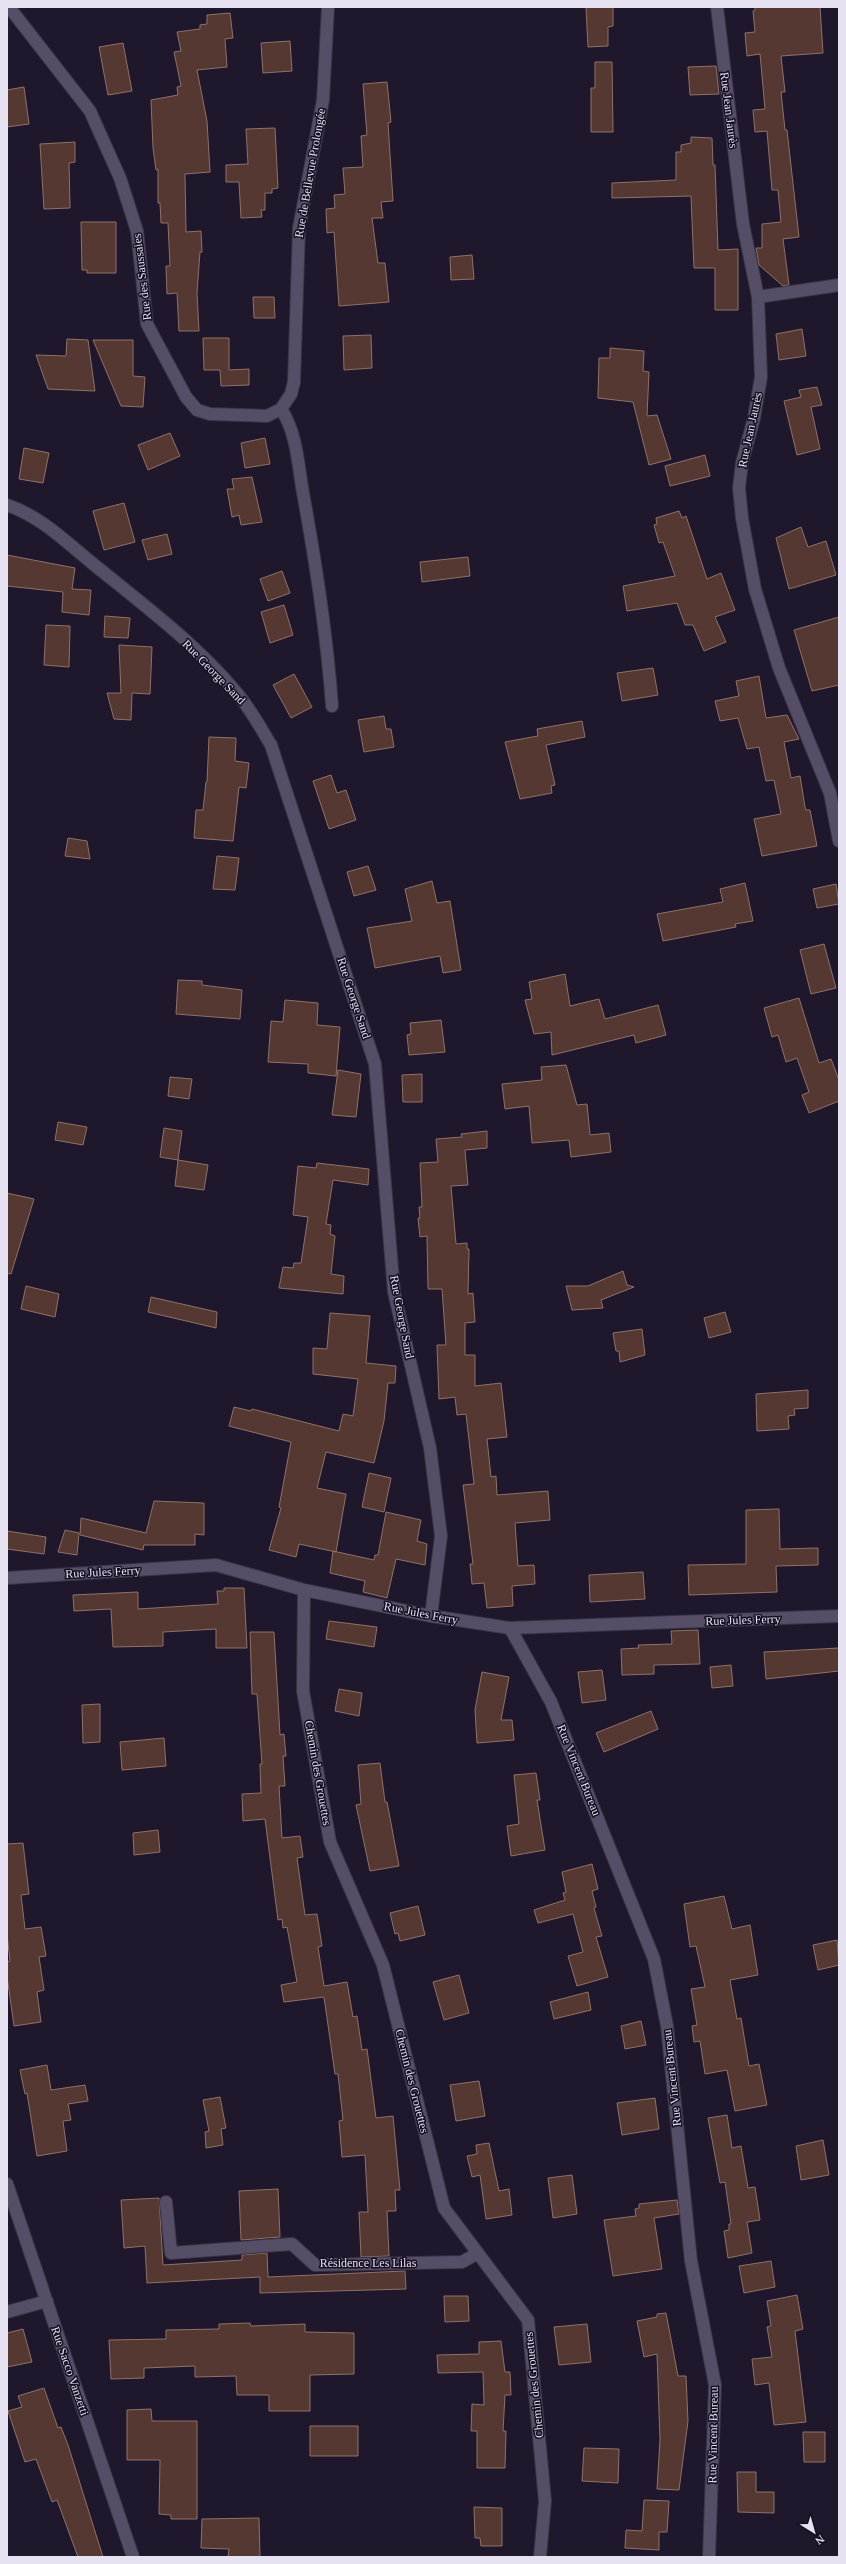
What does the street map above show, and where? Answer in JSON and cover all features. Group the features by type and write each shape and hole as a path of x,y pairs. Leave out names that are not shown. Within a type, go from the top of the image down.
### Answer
{"street":[{"name":"Rue des Saussaies","path":"9,7 90,111 120,178 137,231 147,324 186,397 197,410 210,414 267,416 282,409"},
{"name":"Rue de Bellevue Prolongée","path":"282,409 291,394 294,382 299,228 323,100 328,7"},
{"name":"Rue Jean Jaurès","path":"717,7 743,224 758,297 761,376 754,418 742,463 739,488 742,518 755,589 779,668 830,793 839,841"},
{"path":"758,297 839,285"},
{"path":"282,409 288,419 292,433 313,548 329,665 332,706"},
{"name":"Rue George Sand","path":"7,505 26,511 55,532 199,653 236,692 255,718 271,745 375,1064 394,1292 430,1448 441,1536 431,1616"},
{"name":"Rue Jules Ferry","path":"7,1578 216,1565 304,1590 431,1616 510,1628 839,1616"},
{"name":"Chemin des Grouettes","path":"304,1590 303,1691 330,1842 383,1965 444,2208 528,2320 545,2501 540,2557"},
{"name":"Rue Vincent Bureau","path":"510,1628 551,1702 654,1960 667,2026 690,2260 715,2384 709,2557"},
{"name":"Rue Sacco Vanzetti","path":"7,2184 133,2557"},
{"name":"Résidence Les Lilas","path":"166,2202 171,2253 292,2244 315,2265 462,2262 478,2253"},
{"path":"7,2312 47,2301"}],"building":[{"path":"586,7 613,7 613,26 608,27 608,46 588,47"},
{"path":"755,7 820,7 823,53 781,56 785,92 781,92 785,130 787,130 799,237 783,239 789,285 783,286 759,265 756,248 762,248 762,224 781,222 778,190 772,190 767,131 755,132 753,110 765,109 760,54 747,56 745,33 755,32 753,11 755,10"},
{"path":"230,13 233,38 225,39 227,67 197,70 207,121 210,172 185,174 186,232 201,231 202,252 200,252 197,293 199,331 179,331 177,293 167,294 166,266 170,266 168,223 161,223 160,203 158,203 158,169 156,170 153,148 151,100 178,95 177,87 181,86 174,52 181,51 177,32 200,29 200,25 207,24 207,15"},
{"path":"290,41 292,71 263,73 261,43"},
{"path":"123,43 132,91 108,95 99,47"},
{"path":"595,62 612,62 613,132 591,132 591,88 595,88"},
{"path":"716,66 719,94 690,95 688,67"},
{"path":"387,82 391,122 388,123 393,201 381,202 383,218 372,218 378,263 385,263 389,302 339,306 334,232 327,233 326,209 335,208 334,195 345,194 343,168 363,167 361,136 367,135 363,84"},
{"path":"24,87 29,124 7,127 7,90"},
{"path":"275,128 278,188 272,189 272,193 265,193 265,210 261,210 262,217 241,218 239,182 226,182 226,165 248,164 246,129"},
{"path":"691,137 712,138 713,165 715,165 718,250 738,249 738,310 715,310 715,268 694,268 691,196 612,198 612,183 676,180 676,152 681,152 681,145 691,143"},
{"path":"75,142 75,162 69,163 70,208 44,209 40,144"},
{"path":"81,222 116,222 116,273 87,273 87,270 82,270"},
{"path":"472,255 474,279 451,280 450,257"},
{"path":"253,297 274,297 275,318 254,318"},
{"path":"802,329 806,356 779,360 776,334"},
{"path":"371,335 372,368 344,370 343,336"},
{"path":"203,338 229,338 229,370 249,369 249,385 221,386 220,370 204,370"},
{"path":"67,339 88,340 95,391 48,389 36,355 66,356"},
{"path":"93,340 133,340 133,376 145,377 143,407 121,406"},
{"path":"610,348 644,351 643,371 649,372 647,416 657,415 671,459 649,465 633,402 598,398 599,358 610,358"},
{"path":"817,387 822,405 811,407 820,449 797,455 784,401 801,397 799,390"},
{"path":"170,433 180,456 148,470 138,445"},
{"path":"265,438 270,464 245,468 241,443"},
{"path":"24,448 49,453 43,483 19,479"},
{"path":"705,455 710,476 670,486 665,466"},
{"path":"252,477 262,522 241,525 239,515 232,517 227,489 234,489 232,479"},
{"path":"124,503 135,542 104,550 93,511"},
{"path":"679,511 682,518 686,516 707,579 721,573 735,610 715,617 726,642 704,651 693,625 685,625 677,603 627,611 623,586 675,576 663,542 659,543 654,525 657,524 656,518"},
{"path":"801,527 808,547 826,541 836,575 789,589 776,538"},
{"path":"167,534 172,554 148,560 142,540"},
{"path":"7,555 75,568 72,589 91,590 89,615 62,612 63,592 7,586"},
{"path":"468,557 470,576 422,582 420,562"},
{"path":"282,571 290,593 268,601 260,579"},
{"path":"284,605 293,635 270,643 261,612"},
{"path":"105,616 130,618 128,638 104,637"},
{"path":"839,617 839,685 812,691 794,630"},
{"path":"46,625 70,626 69,667 44,665"},
{"path":"119,645 152,647 150,694 132,693 131,720 114,719 107,693 121,693"},
{"path":"653,668 658,695 622,701 617,673"},
{"path":"294,674 312,707 291,718 273,685"},
{"path":"759,676 766,718 787,715 799,739 784,742 791,778 800,776 805,807 806,810 810,810 817,846 762,856 754,819 781,814 774,780 766,781 759,747 747,749 738,718 720,721 715,701 739,696 736,681"},
{"path":"384,716 386,729 391,729 394,747 364,752 358,720"},
{"path":"582,721 585,737 546,745 555,785 551,786 552,793 520,799 505,742 538,736 537,729"},
{"path":"209,737 236,738 235,761 249,763 246,788 239,787 233,841 194,838 196,810 203,810 207,782"},
{"path":"331,775 337,793 346,790 356,820 329,829 313,781"},
{"path":"68,838 87,841 90,859 65,856"},
{"path":"217,856 239,858 235,890 213,889"},
{"path":"368,866 376,890 354,896 347,872"},
{"path":"432,881 437,903 450,901 461,970 443,973 440,956 375,968 367,928 412,921 405,889"},
{"path":"745,883 753,921 735,924 736,927 663,941 657,914 723,902 720,889"},
{"path":"836,884 839,904 817,908 813,889"},
{"path":"824,944 836,988 811,994 800,950"},
{"path":"565,974 570,1006 599,999 605,1019 658,1005 666,1035 636,1043 634,1035 552,1055 551,1032 534,1034 525,1000 532,999 529,982"},
{"path":"178,980 202,981 202,985 242,990 240,1019 176,1014"},
{"path":"799,998 819,1063 831,1059 839,1080 839,1101 809,1113 802,1095 809,1092 797,1058 786,1062 778,1035 772,1037 764,1008"},
{"path":"285,1000 318,1003 317,1025 340,1027 336,1076 308,1073 308,1064 268,1062 271,1021 283,1022"},
{"path":"441,1020 445,1052 409,1055 407,1035 411,1034 410,1023"},
{"path":"566,1065 577,1105 587,1104 590,1135 609,1133 611,1152 571,1157 569,1140 532,1143 529,1106 505,1109 502,1084 542,1080 541,1067"},
{"path":"338,1070 361,1074 356,1117 332,1115"},
{"path":"422,1074 422,1102 403,1102 402,1075"},
{"path":"170,1077 192,1079 189,1099 168,1096"},
{"path":"58,1122 87,1127 83,1145 55,1140"},
{"path":"164,1128 182,1131 178,1160 160,1157"},
{"path":"487,1131 487,1148 465,1150 468,1185 451,1186 456,1244 467,1243 467,1249 469,1249 468,1294 473,1293 475,1322 465,1323 465,1355 475,1355 475,1386 501,1383 507,1437 487,1439 491,1477 496,1476 497,1495 548,1491 550,1520 515,1523 518,1566 534,1565 535,1584 512,1586 513,1606 487,1608 484,1583 472,1584 470,1564 473,1564 463,1485 474,1484 466,1414 457,1415 455,1397 439,1399 437,1345 446,1345 442,1289 428,1289 427,1236 420,1237 418,1218 420,1218 419,1207 422,1207 420,1163 438,1162 436,1139 462,1137 461,1134"},
{"path":"178,1160 208,1165 204,1190 175,1186"},
{"path":"317,1163 369,1169 368,1185 333,1180 326,1224 331,1225 330,1234 335,1236 331,1274 344,1276 343,1294 279,1288 283,1267 293,1268 294,1263 301,1263 308,1217 293,1215 298,1166 316,1168"},
{"path":"7,1193 34,1199 11,1274 7,1273"},
{"path":"623,1271 627,1285 634,1287 601,1300 603,1308 572,1310 566,1286 588,1286"},
{"path":"26,1286 59,1294 55,1317 21,1309"},
{"path":"151,1297 217,1312 216,1328 148,1312"},
{"path":"725,1312 731,1332 709,1338 704,1318"},
{"path":"330,1313 370,1316 366,1363 396,1366 395,1383 388,1383 384,1421 374,1463 326,1452 317,1488 346,1494 336,1552 299,1544 296,1557 269,1550 281,1508 279,1507 291,1442 229,1426 234,1407 251,1411 252,1409 339,1431 343,1414 353,1416 358,1379 313,1374 313,1348 327,1349"},
{"path":"642,1329 645,1355 620,1362 619,1351 616,1351 613,1333"},
{"path":"808,1390 808,1408 794,1409 795,1415 788,1416 789,1429 757,1431 756,1394"},
{"path":"369,1473 391,1478 384,1512 362,1507"},
{"path":"154,1501 204,1503 204,1535 195,1534 195,1545 144,1545 143,1550 80,1535 81,1518 146,1533"},
{"path":"779,1509 780,1549 818,1548 818,1565 776,1566 777,1592 689,1595 688,1565 746,1564 746,1510"},
{"path":"386,1512 421,1520 417,1541 427,1544 425,1565 396,1559 387,1598 363,1592 365,1581 330,1573 333,1551 374,1560 375,1555 378,1555"},
{"path":"65,1530 79,1533 77,1555 58,1552"},
{"path":"7,1531 46,1537 44,1554 7,1549"},
{"path":"643,1572 645,1599 590,1602 589,1575"},
{"path":"224,1588 244,1588 247,1648 216,1648 216,1629 163,1632 163,1646 113,1647 111,1609 74,1611 73,1595 138,1592 138,1609 218,1604 217,1591 224,1591"},
{"path":"329,1621 377,1627 374,1647 326,1639"},
{"path":"698,1630 700,1664 654,1665 654,1674 622,1675 621,1649 639,1648 638,1645 672,1644 671,1631"},
{"path":"250,1632 274,1632 280,1735 284,1734 286,1756 283,1756 285,1786 279,1786 282,1838 300,1836 303,1857 297,1858 305,1915 317,1914 322,1946 318,1947 324,1986 347,1982 353,2017 357,2016 362,2050 367,2049 376,2118 393,2116 400,2190 395,2190 396,2211 387,2211 389,2256 361,2257 359,2212 368,2212 365,2155 342,2157 339,2121 343,2120 338,2074 335,2074 324,1997 284,2002 281,1985 297,1982 287,1927 283,1928 282,1919 278,1920 265,1819 243,1821 242,1794 261,1793 260,1764 262,1764 257,1694 252,1694"},
{"path":"839,1648 839,1671 766,1679 764,1652"},
{"path":"731,1665 733,1686 712,1688 710,1667"},
{"path":"602,1670 606,1700 582,1703 578,1672"},
{"path":"482,1672 509,1677 501,1720 512,1720 514,1740 477,1743 475,1710"},
{"path":"339,1689 362,1693 359,1716 335,1711"},
{"path":"100,1704 100,1742 83,1743 82,1705"},
{"path":"651,1711 658,1729 604,1752 596,1733"},
{"path":"164,1738 166,1766 122,1770 120,1742"},
{"path":"380,1763 385,1802 387,1802 399,1866 370,1871 356,1805 361,1804 358,1765"},
{"path":"536,1773 540,1800 537,1800 545,1850 511,1856 507,1826 519,1824 514,1775"},
{"path":"158,1830 160,1852 134,1855 133,1833"},
{"path":"23,1843 29,1894 21,1895 25,1929 41,1927 46,1956 39,1957 44,1990 37,1992 41,2022 14,2026 7,1976 7,1962 10,1961 7,1934 7,1844"},
{"path":"592,1864 598,1889 592,1891 596,1907 594,1908 602,1936 596,1937 608,1977 577,1986 568,1956 583,1952 573,1914 538,1923 534,1910 565,1900 563,1893 566,1892 562,1872"},
{"path":"724,1896 732,1929 750,1925 758,1975 730,1980 737,2019 741,2018 749,2066 759,2064 767,2105 735,2111 727,2070 705,2074 700,2041 694,2042 692,2026 697,2025 691,1989 705,1987 696,1946 690,1947 684,1904"},
{"path":"418,1906 425,1935 400,1941 398,1933 395,1934 390,1913"},
{"path":"837,1940 839,1965 818,1970 813,1945"},
{"path":"459,1975 469,2013 444,2020 433,1982"},
{"path":"588,1992 591,2010 554,2019 550,2002"},
{"path":"641,2021 646,2045 625,2049 621,2026"},
{"path":"47,2065 51,2090 85,2085 88,2101 68,2104 71,2120 63,2121 67,2151 37,2156 27,2093 25,2094 20,2070"},
{"path":"479,2081 485,2116 456,2121 450,2085"},
{"path":"220,2097 226,2128 221,2129 223,2145 206,2148 205,2132 209,2131 203,2100"},
{"path":"655,2098 659,2129 622,2135 617,2103"},
{"path":"727,2115 732,2148 741,2146 748,2188 755,2187 760,2220 747,2222 752,2253 728,2258 724,2231 729,2230 729,2224 731,2224 725,2182 720,2183 708,2118"},
{"path":"823,2140 829,2175 801,2180 796,2146"},
{"path":"489,2143 499,2191 509,2189 512,2215 486,2219 480,2175 472,2177 467,2156 477,2154 476,2145"},
{"path":"572,2175 577,2214 553,2218 548,2178"},
{"path":"278,2189 280,2237 241,2240 239,2191"},
{"path":"159,2198 163,2265 242,2260 242,2255 267,2253 268,2277 405,2271 406,2289 260,2293 260,2277 147,2283 145,2246 124,2248 121,2200"},
{"path":"677,2200 679,2214 654,2218 662,2269 613,2276 604,2220 636,2216 635,2209 639,2208 639,2204"},
{"path":"771,2261 775,2287 744,2293 739,2266"},
{"path":"797,2295 803,2329 795,2331 806,2422 774,2425 769,2383 755,2385 752,2359 772,2357 767,2327 771,2326 767,2301"},
{"path":"444,2296 468,2296 469,2321 445,2322"},
{"path":"666,2313 678,2376 686,2376 688,2421 679,2490 657,2489 660,2440 657,2354 644,2357 637,2321 657,2317 657,2314"},
{"path":"250,2323 251,2326 305,2324 305,2332 354,2333 354,2374 310,2375 310,2411 269,2411 269,2395 237,2395 236,2376 195,2377 195,2366 144,2368 144,2378 111,2379 109,2340 166,2339 166,2330 219,2329 219,2324"},
{"path":"587,2324 591,2362 559,2365 554,2327"},
{"path":"23,2329 32,2362 7,2367 7,2333"},
{"path":"501,2341 505,2372 510,2372 511,2395 505,2395 503,2431 506,2431 505,2468 477,2468 477,2431 471,2431 472,2404 484,2405 483,2372 438,2373 437,2355 479,2354 479,2342"},
{"path":"44,2388 58,2428 61,2427 68,2445 103,2557 78,2557 57,2500 52,2502 36,2459 25,2462 8,2411 22,2407 18,2396"},
{"path":"151,2409 152,2421 197,2421 197,2519 171,2519 171,2515 159,2514 160,2460 127,2460 127,2410"},
{"path":"310,2426 358,2426 358,2456 310,2456"},
{"path":"803,2432 825,2432 825,2462 804,2462"},
{"path":"584,2448 619,2449 618,2483 582,2481"},
{"path":"737,2472 756,2472 756,2492 774,2492 774,2513 738,2512"},
{"path":"644,2500 669,2501 667,2532 659,2532 659,2550 625,2548 626,2530 642,2531"},
{"path":"474,2507 502,2508 502,2546 481,2546 480,2538 475,2538"},
{"path":"259,2518 260,2557 228,2557 229,2549 201,2548 202,2519"}]}
